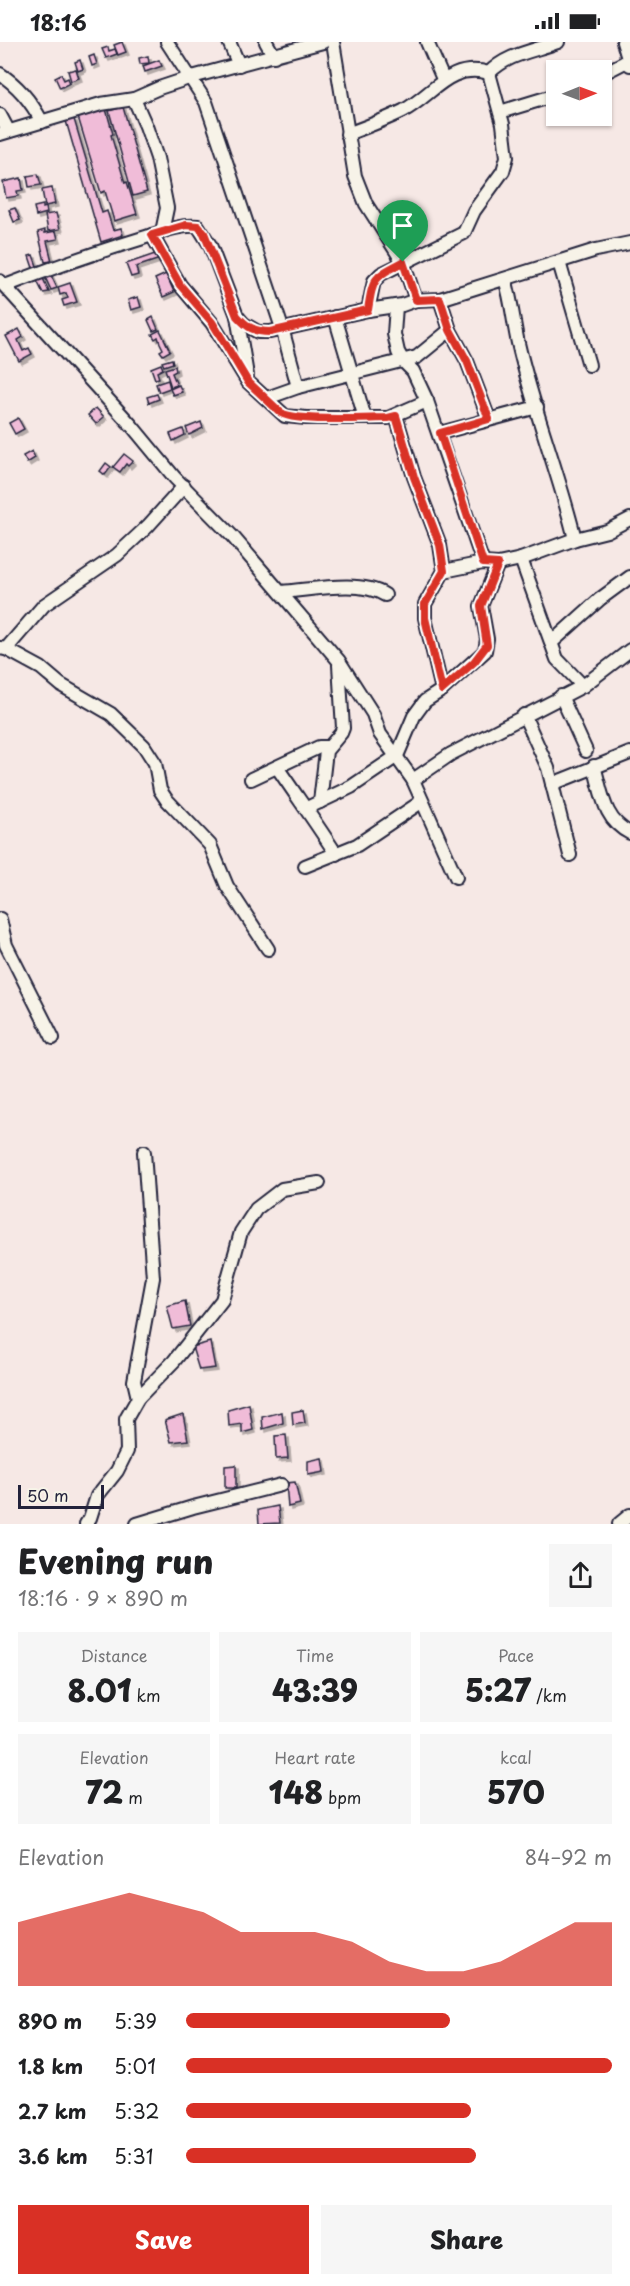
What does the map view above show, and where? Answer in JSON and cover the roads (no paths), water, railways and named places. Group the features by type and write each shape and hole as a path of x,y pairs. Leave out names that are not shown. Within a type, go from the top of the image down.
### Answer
{"street":[{"path":"167,42 192,77 206,102 282,328 298,387"},
{"path":"229,42 239,65"},
{"path":"266,42 274,56"},
{"path":"0,115 4,132 102,104 134,99 192,77 322,42"},
{"path":"333,42 355,176 361,193 403,262 416,300"},
{"path":"427,42 443,79"},
{"path":"489,73 507,58 558,42"},
{"path":"612,67 628,55"},
{"path":"347,134 406,110 443,79 469,71 489,73"},
{"path":"368,310 374,281 381,274 403,262 464,233 474,211 503,171 507,158 500,112 489,73"},
{"path":"0,74 13,83 27,98 42,122"},
{"path":"500,112 546,98"},
{"path":"134,99 157,158 167,208 157,234 180,285 212,322 248,382 288,417 396,416 428,401"},
{"path":"167,208 186,225"},
{"path":"248,382 237,316 204,233 198,226 186,225 2,283 184,486 233,537 339,661 372,714 380,734 413,780 456,877"},
{"path":"237,316 244,324 258,332 270,332 416,300 440,299 559,262 630,243"},
{"path":"559,262 589,365"},
{"path":"505,279 513,303 518,342 564,494 575,539"},
{"path":"440,299 450,330 467,361 489,419"},
{"path":"396,306 394,334 398,352 413,371 428,401 483,563"},
{"path":"335,317 365,418"},
{"path":"267,398 298,387 417,357 450,330"},
{"path":"440,433 537,406"},
{"path":"396,416 414,477 440,545 444,571 425,604 425,611 442,690"},
{"path":"184,486 148,526 117,555 44,605 3,649 41,668 68,689 111,714 144,746 155,763 160,790 210,846 227,886 268,949"},
{"path":"444,571 483,563 498,564 521,559 575,539 607,531 630,519"},
{"path":"521,559 557,659 583,686"},
{"path":"307,808 351,787 397,756 414,716 425,701 442,690 474,662 487,645 481,606 498,564"},
{"path":"551,644 600,599 630,577"},
{"path":"282,592 360,587 377,590 385,595"},
{"path":"413,780 452,754 583,686 630,650"},
{"path":"320,802 328,747 343,728 339,661"},
{"path":"561,696 586,751"},
{"path":"524,715 544,759 570,855"},
{"path":"251,778 319,747 328,747"},
{"path":"552,784 630,753"},
{"path":"594,766 606,812 613,822 630,833"},
{"path":"277,767 298,799 307,808 336,854"},
{"path":"305,866 357,845 422,802"},
{"path":"0,920 6,945 53,1038"},
{"path":"138,1398 134,1381 153,1278 144,1152"},
{"path":"86,1524 97,1496 117,1471 126,1451 126,1419 138,1398 174,1361 222,1299 241,1232 256,1209 282,1189 318,1183"},
{"path":"137,1524 281,1485"},
{"path":"164,1524 173,1514"}]}
